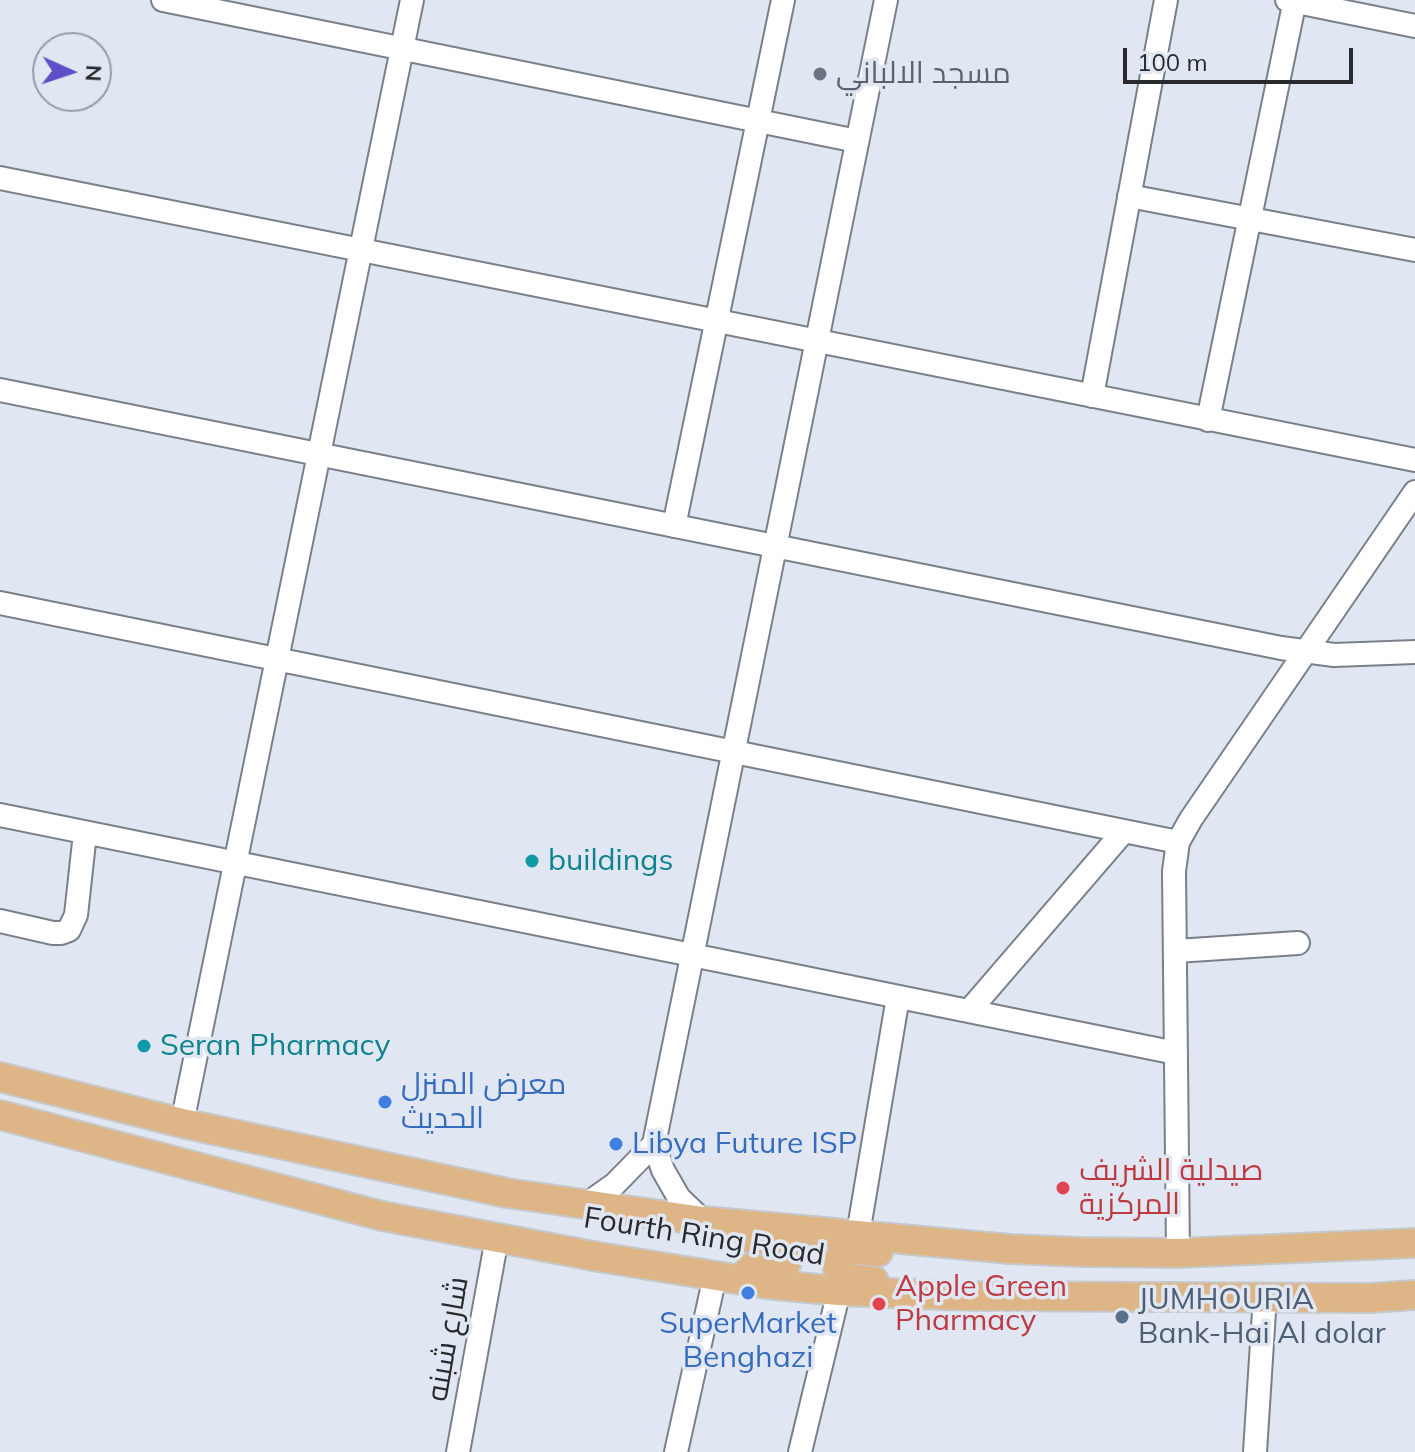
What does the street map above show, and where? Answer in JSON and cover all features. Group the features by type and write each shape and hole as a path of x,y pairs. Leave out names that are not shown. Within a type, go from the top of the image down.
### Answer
{"main road":[{"name":"Fourth Ring Road","path":"0,1077 182,1123 477,1187 584,1206 703,1221 1048,1250 1178,1253 1415,1243"},
{"name":"Fourth Ring Road","path":"0,1115 382,1216 715,1276 839,1291 956,1296 1370,1298 1415,1295"},
{"path":"599,1257 651,1250 775,1272 781,1269 788,1257 787,1250 777,1241 659,1229 642,1223 628,1211"},
{"path":"956,1296 942,1286 932,1284 846,1278 837,1262 839,1256 849,1249 989,1264 1022,1260 1048,1250"}],"street":[{"path":"163,0 857,141"},
{"path":"182,1123 412,0"},
{"path":"674,526 783,0"},
{"path":"703,1221 679,1198 663,1170 654,1144 886,0"},
{"path":"1092,396 1166,0"},
{"path":"1208,420 1292,1 1415,26"},
{"path":"0,178 1415,460"},
{"path":"1129,196 1415,250"},
{"path":"0,390 1307,653 1415,652"},
{"path":"1178,1253 1174,871 1178,842 1415,492"},
{"path":"0,603 1178,842"},
{"path":"0,815 1176,1053"},
{"path":"969,1011 1124,831"},
{"path":"0,921 53,933 69,930 76,915 85,833"},
{"path":"1176,951 1298,943"},
{"path":"858,1234 898,997"},
{"path":"584,1206 622,1178 654,1144"},
{"name":"شارع شبنه","path":"458,1452 497,1238"},
{"path":"676,1452 715,1276"},
{"path":"800,1452 839,1291"},
{"path":"1255,1452 1265,1296"}],"place":[{"name":"مسجد الالباني","path":"820,74"},
{"name":"buildings","path":"532,861"},
{"name":"Seran Pharmacy","path":"144,1046"},
{"name":"معرض المنزل الحديث","path":"385,1102"},
{"name":"Libya Future ISP","path":"616,1144"},
{"name":"صيدلية الشريف المركزية","path":"1063,1188"},
{"name":"SuperMarket Benghazi","path":"748,1293"},
{"name":"Apple Green Pharmacy","path":"879,1304"},
{"name":"JUMHOURIA Bank-Hai Al dolar","path":"1122,1317"}]}
